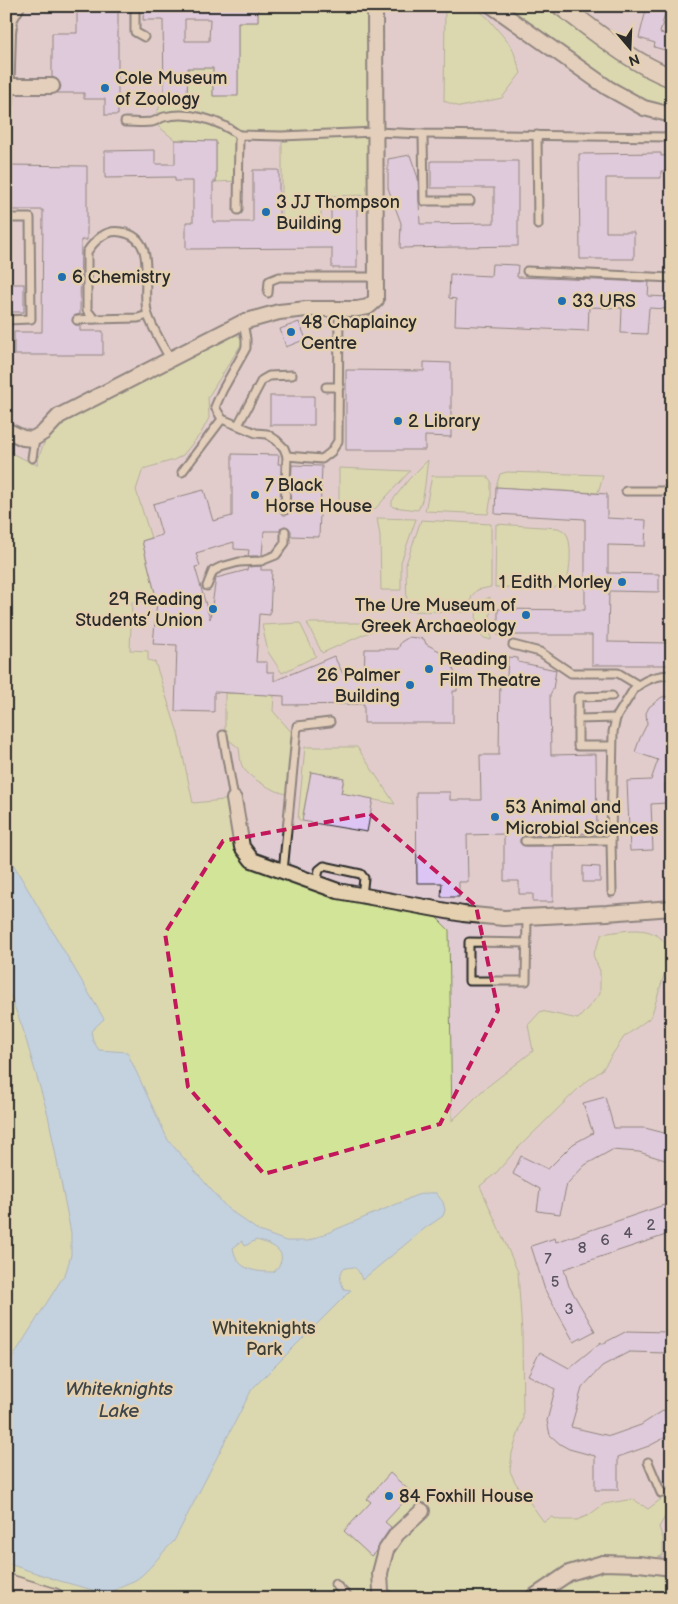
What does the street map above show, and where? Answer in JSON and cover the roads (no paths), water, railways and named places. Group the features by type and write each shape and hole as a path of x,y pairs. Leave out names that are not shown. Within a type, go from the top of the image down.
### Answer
{"street":[{"path":"6,101 8,86 7,32 10,18 17,6"},
{"path":"6,430 23,438 33,439 44,432 59,416 243,322 280,312 307,309 357,309 368,307 376,300 375,132 378,88 375,6"},
{"path":"492,6 608,88 644,108 672,115"},
{"path":"561,6 623,52 672,78"},
{"path":"8,86 52,86"},
{"path":"234,799 242,848 252,860 338,891 463,914 504,918 672,908"},
{"path":"384,1598 381,1591 380,1573 386,1550 397,1534 422,1511"},
{"path":"532,1598 569,1573 603,1562 672,1568"},
{"path":"6,1583 54,1598"}],"lane":[{"path":"135,6 135,32 144,37"},
{"path":"125,122 153,122 163,117 182,115 208,119 239,135 282,136 375,132 669,136"},
{"path":"423,134 424,201 470,201"},
{"path":"238,210 239,135"},
{"path":"537,135 538,225"},
{"path":"6,218 30,218 31,319 6,320"},
{"path":"94,319 88,310 87,252 101,236 116,231 129,233 139,242 145,252 146,306 148,315 170,359"},
{"path":"527,272 672,278"},
{"path":"268,293 270,281 279,277 376,277"},
{"path":"287,456 322,459 331,452 338,441 339,309"},
{"path":"77,320 138,318 148,315"},
{"path":"243,322 246,348 215,407 222,419 256,432 267,434 284,448 287,456 285,510"},
{"path":"238,425 262,380 269,376 292,375"},
{"path":"326,387 339,387"},
{"path":"182,472 222,419"},
{"path":"32,458 33,439"},
{"path":"626,491 672,491"},
{"path":"207,586 213,571 221,566 239,562 261,561 276,554 285,543 285,531"},
{"path":"513,645 540,652 571,673 618,673 638,685"},
{"path":"612,892 612,746 616,718 638,685 646,680 672,675"},
{"path":"612,696 578,697 578,746 612,746"},
{"path":"578,719 616,718"},
{"path":"283,872 297,726 330,722"},
{"path":"223,735 234,799"},
{"path":"525,841 611,840"},
{"path":"316,884 319,870 324,866 361,874 364,878 362,896"},
{"path":"527,917 527,943 526,981 469,981 469,942 527,943"},
{"path":"648,1462 661,1493 672,1494"},
{"path":"334,1584 350,1598"}],"water":[{"name":"Whiteknights Lake","path":"6,852 104,1019 91,1031 93,1041 99,1050 127,1052 168,1140 227,1208 259,1231 286,1241 308,1241 412,1197 424,1194 436,1193 443,1202 445,1210 443,1216 424,1229 362,1280 356,1268 343,1269 341,1276 344,1289 351,1290 252,1389 174,1541 141,1576 118,1588 111,1595 6,1563 6,1368 66,1272 71,1255 71,1233 48,1115 22,1026 6,986","holes":["256,1240 274,1247 281,1254 279,1265 274,1272 248,1268 242,1265 235,1255 233,1248 242,1241 245,1246"]}],"place":[{"name":"Cole Museum of Zoology","path":"105,88"},
{"name":"3 JJ Thompson Building","path":"266,212"},
{"name":"6 Chemistry","path":"62,277"},
{"name":"33 URS","path":"562,301"},
{"name":"48 Chaplaincy Centre","path":"291,332"},
{"name":"2 Library","path":"398,421"},
{"name":"7 Black Horse House","path":"255,495"},
{"name":"1 Edith Morley","path":"622,582"},
{"name":"29 Reading Students’ Union","path":"213,609"},
{"name":"The Ure Museum of Greek Archaeology","path":"526,615"},
{"name":"Reading Film Theatre","path":"429,669"},
{"name":"26 Palmer Building","path":"410,685"},
{"name":"53 Animal and Microbial Sciences","path":"495,817"},
{"name":"84 Foxhill House","path":"389,1496"}],"park label":[{"name":"Whiteknights Park","path":"264,1338"}]}
